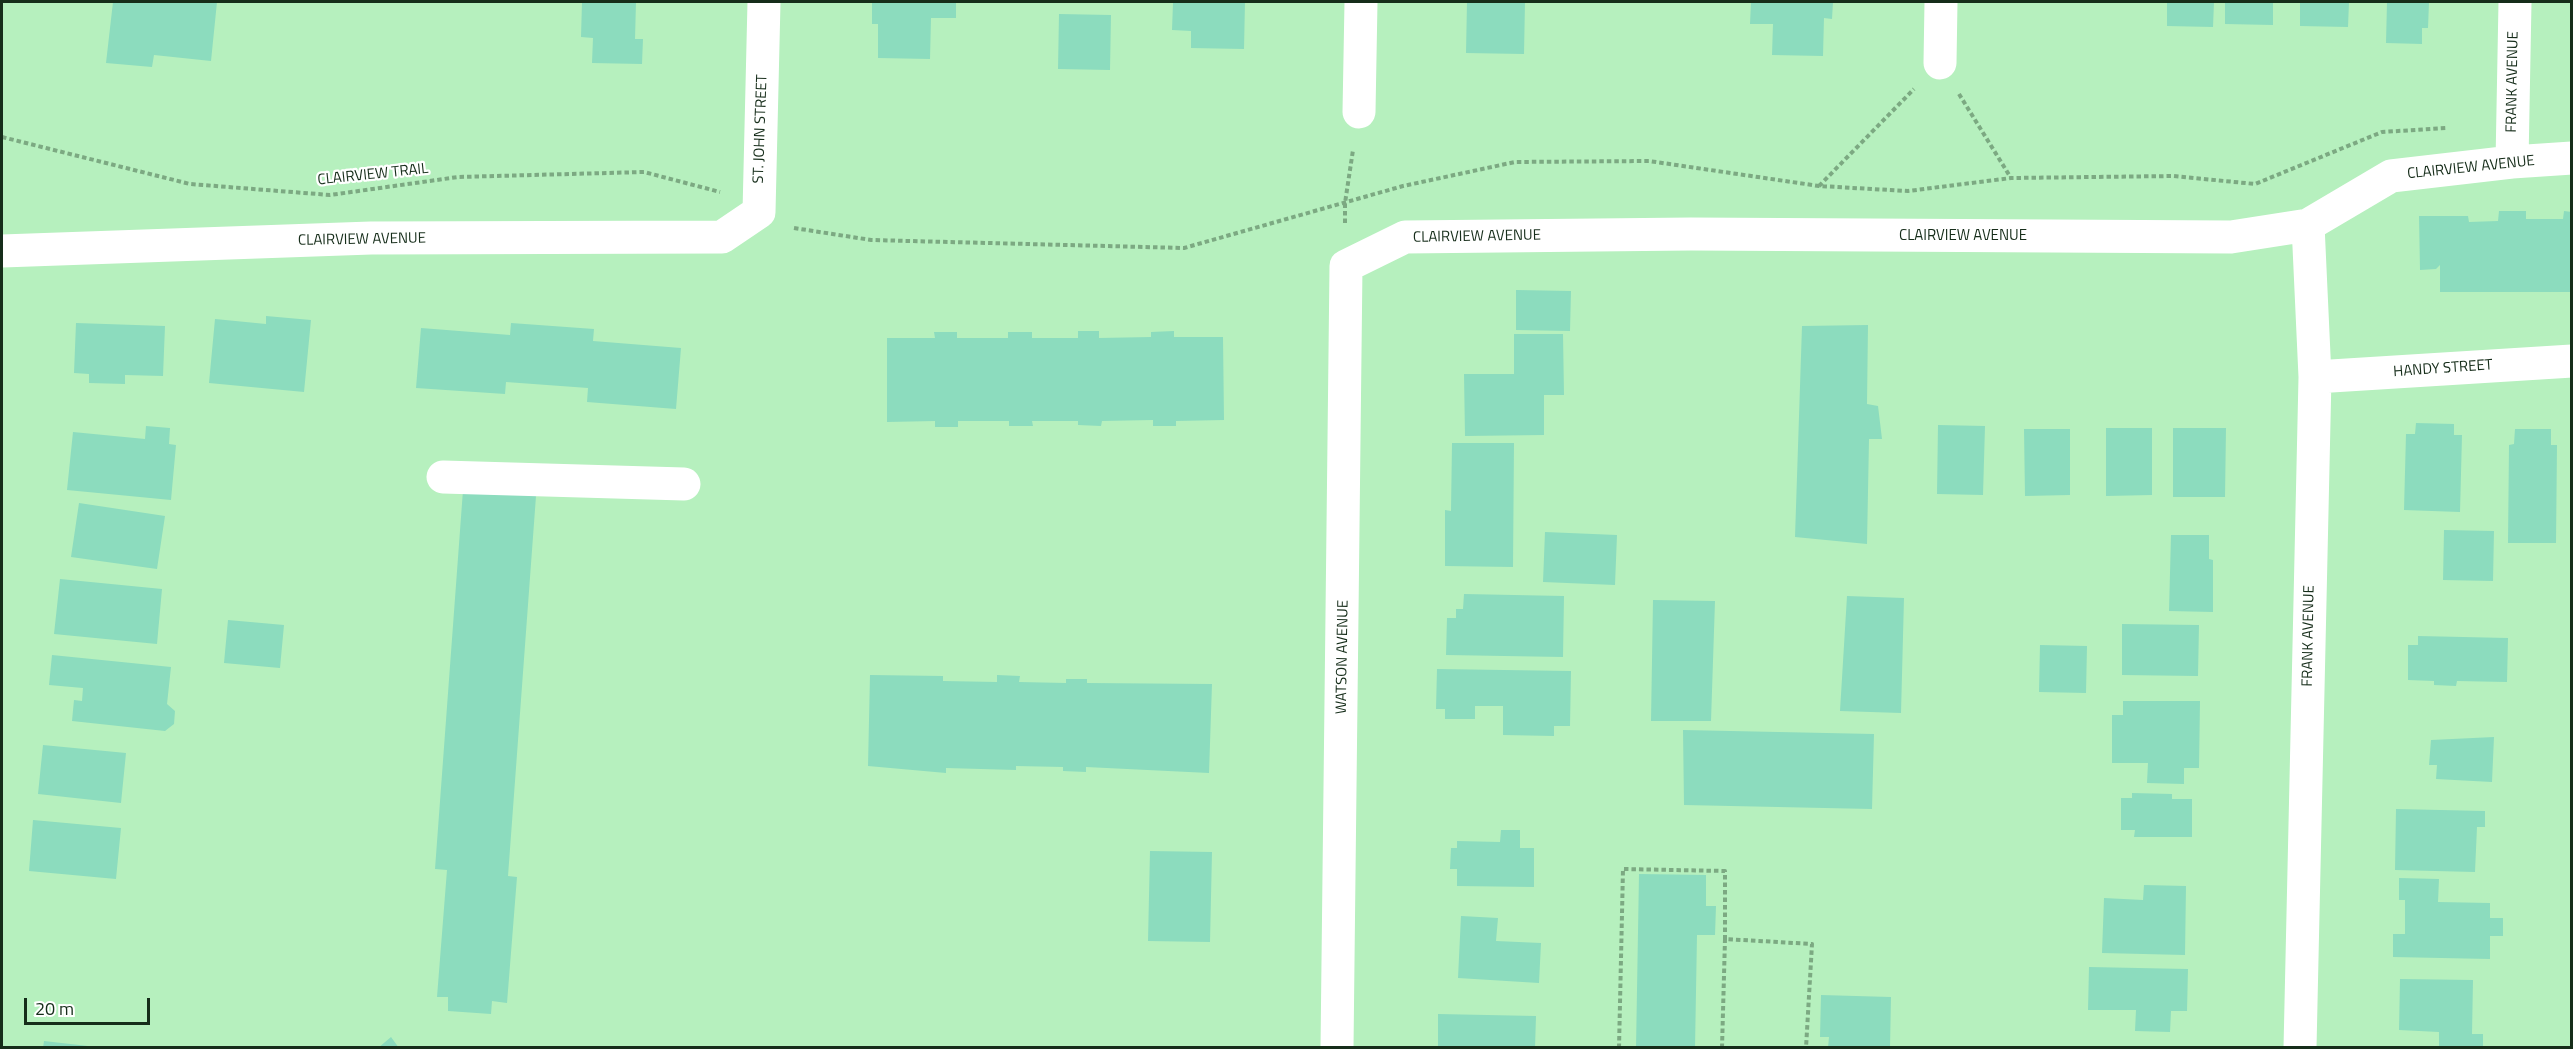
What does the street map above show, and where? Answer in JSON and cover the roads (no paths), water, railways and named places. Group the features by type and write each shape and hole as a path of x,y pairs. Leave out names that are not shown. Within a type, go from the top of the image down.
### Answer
{"street":[{"name":"ST. JOHN STREET","path":"722,237 759,212 764,2"},
{"path":"1359,112 1361,2"},
{"path":"1940,63 1941,2"},
{"name":"FRANK AVENUE","path":"2512,162 2515,2"},
{"name":"CLAIRVIEW AVENUE","path":"1346,266 1405,237 1691,234 2231,237 2308,225 2391,177 2512,162 2571,159"},
{"name":"FRANK AVENUE","path":"2300,1047 2315,377 2308,225"},
{"name":"CLAIRVIEW AVENUE","path":"2,251 371,238 722,237"},
{"name":"WATSON AVENUE","path":"1337,1047 1346,266"},
{"name":"HANDY STREET","path":"2315,377 2571,361"},
{"path":"443,477 684,484"}]}
